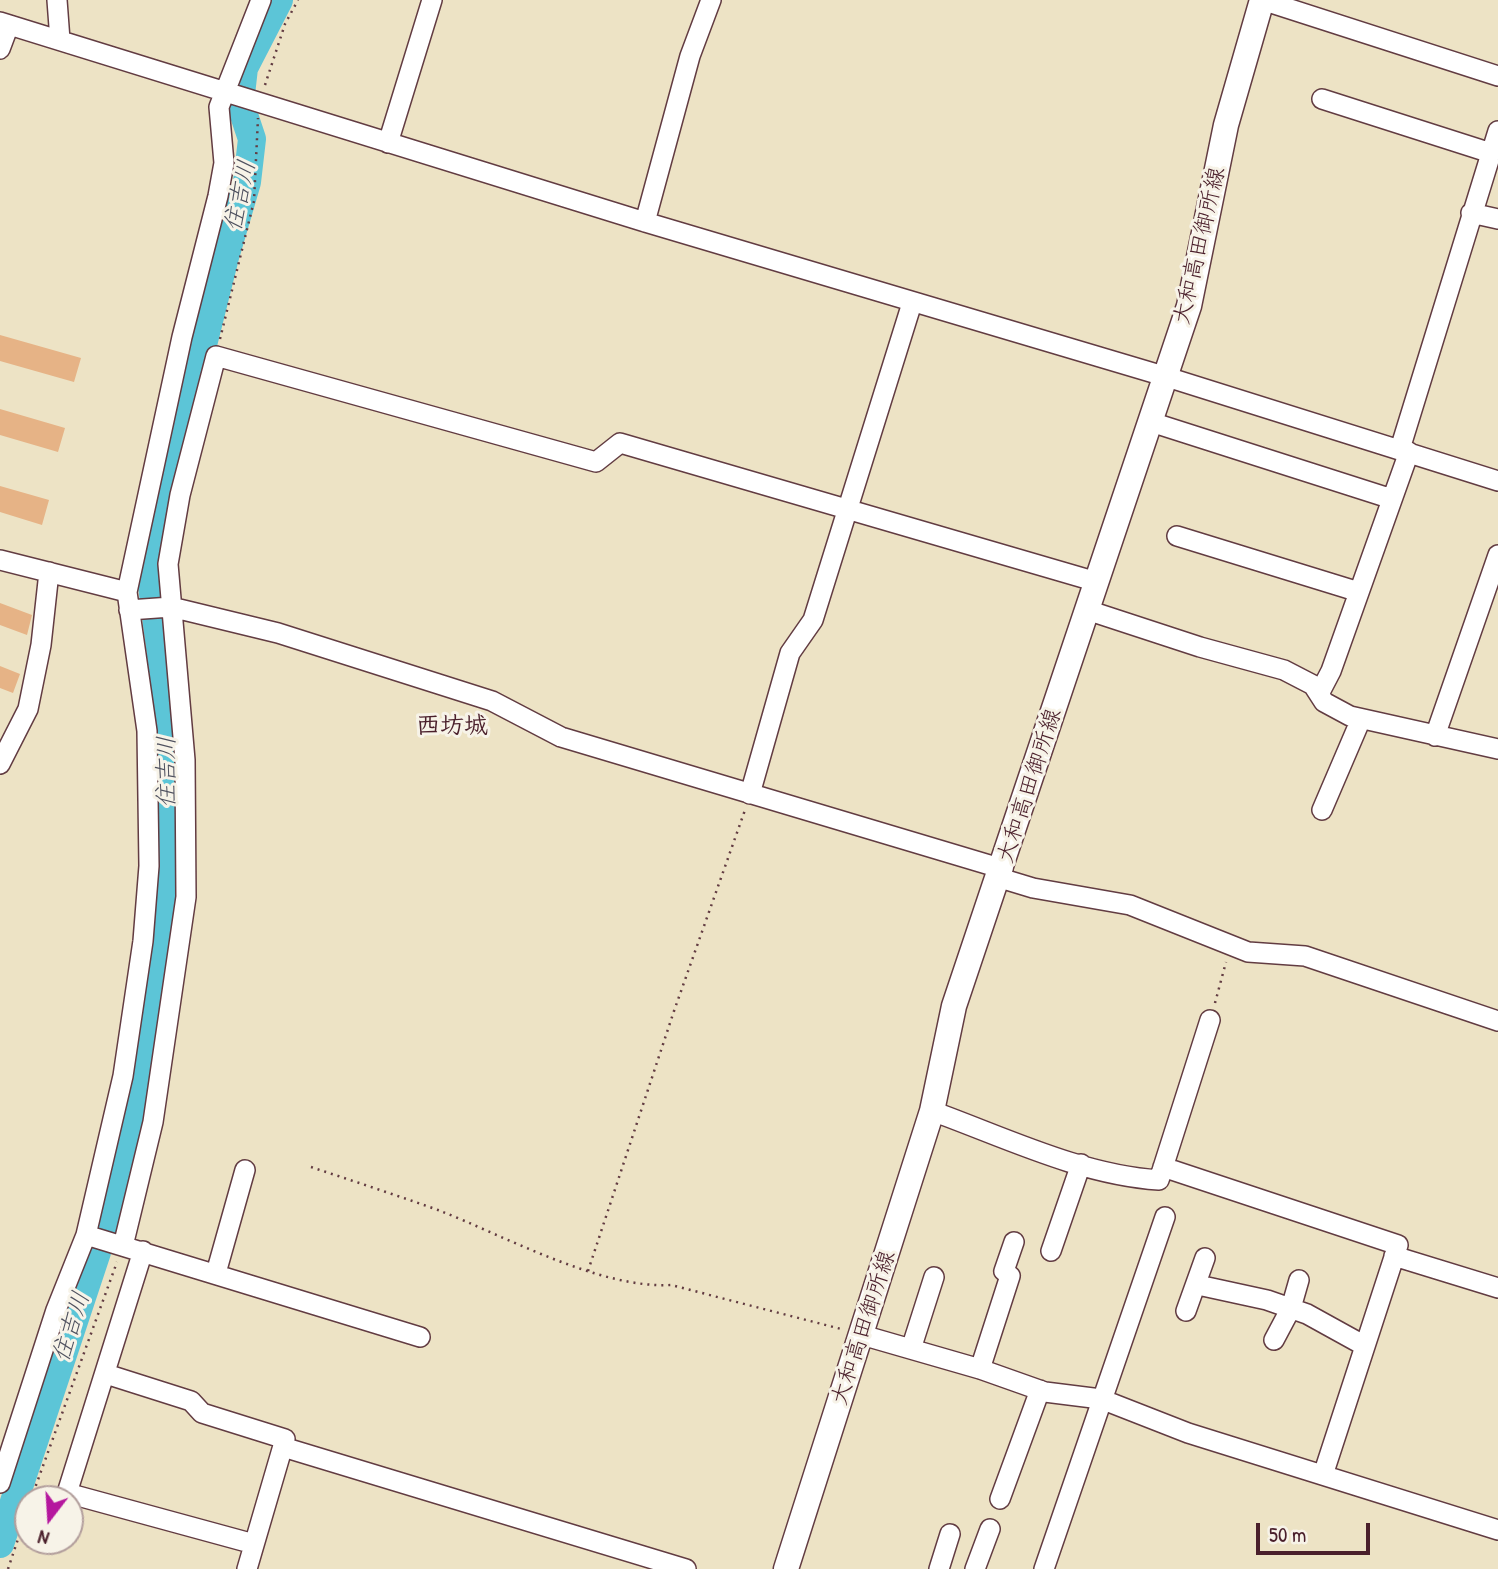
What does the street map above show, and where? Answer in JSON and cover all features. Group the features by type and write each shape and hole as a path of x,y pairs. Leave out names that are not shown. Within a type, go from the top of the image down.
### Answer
{"main road":[{"name":"大和高田御所線","path":"786,1569 932,1111 946,1060 954,1006 1001,874 1167,377 1198,270 1229,115 1262,0"}],"street":[{"path":"57,0 60,40"},
{"path":"0,1483 56,1310 86,1235 123,1076 144,941 149,866 147,731 138,652 128,601 182,337 218,196 224,163 219,107 261,0"},
{"path":"388,143 432,0"},
{"path":"645,222 690,56 711,0"},
{"path":"1262,0 1498,76"},
{"path":"0,49 4,24 645,222 1167,377 1498,481"},
{"path":"1322,99 1491,153"},
{"path":"1319,694 1392,499 1471,213 1498,131"},
{"path":"1471,213 1498,219"},
{"path":"750,794 790,653 813,620 912,303"},
{"path":"123,1245 153,1122 186,897 185,760 168,564 180,495 216,356 596,462 620,443 1097,582"},
{"path":"1151,422 1392,499"},
{"path":"1177,536 1359,592"},
{"path":"1436,736 1498,555"},
{"path":"0,560 49,572 128,601 171,607 278,633 492,701 561,737 1001,874 1033,888 1130,905 1262,955 1305,956 1498,1021"},
{"path":"0,764 28,709 41,645 49,572"},
{"path":"1087,610 1200,647 1284,670 1313,685 1334,709 1361,719 1498,749"},
{"path":"1322,810 1361,719"},
{"path":"932,1111 1113,1174 1158,1180 1210,1020"},
{"path":"1052,1251 1081,1164"},
{"path":"1163,1167 1398,1245 1323,1475"},
{"path":"216,1273 245,1170"},
{"path":"1044,1569 1165,1217"},
{"path":"86,1235 420,1337"},
{"path":"979,1369 1010,1276 1004,1272 1014,1242"},
{"path":"142,1251 67,1493 254,1544"},
{"path":"1394,1255 1498,1288"},
{"path":"1186,1311 1198,1285 1205,1258"},
{"path":"911,1349 933,1277"},
{"path":"1274,1340 1291,1308 1299,1280"},
{"path":"1198,1285 1291,1308 1365,1346"},
{"path":"862,1335 1040,1390 1101,1399 1188,1433 1498,1530"},
{"path":"106,1374 191,1401 202,1413 285,1439 247,1569"},
{"path":"1000,1499 1040,1390"},
{"path":"283,1447 686,1569"},
{"path":"975,1569 990,1529"},
{"path":"939,1569 950,1534"}],"path":[{"path":"216,356 254,201 258,103 285,24 298,0"},
{"path":"589,1271 674,1011 750,794"},
{"path":"1210,1020 1231,945"},
{"path":"311,1167 436,1210 589,1271 645,1287 671,1285 862,1335"},
{"path":"36,1485 123,1245"},
{"path":"8,1569 14,1551"}],"building":[{"path":"0,335 81,358 74,382 0,361"},
{"path":"0,409 65,428 58,452 0,435"},
{"path":"0,486 49,500 42,525 0,512"},
{"path":"0,603 32,615 27,635 0,625"},
{"path":"0,666 20,674 13,693 0,688"}],"waterway":[{"name":"住吉川","path":"0,1544 97,1252 133,1124 169,877 168,710 151,578 164,500 225,257 247,182 252,139 240,103 244,68 279,0"}],"district":[{"name":"西坊城","path":"452,727"}]}
